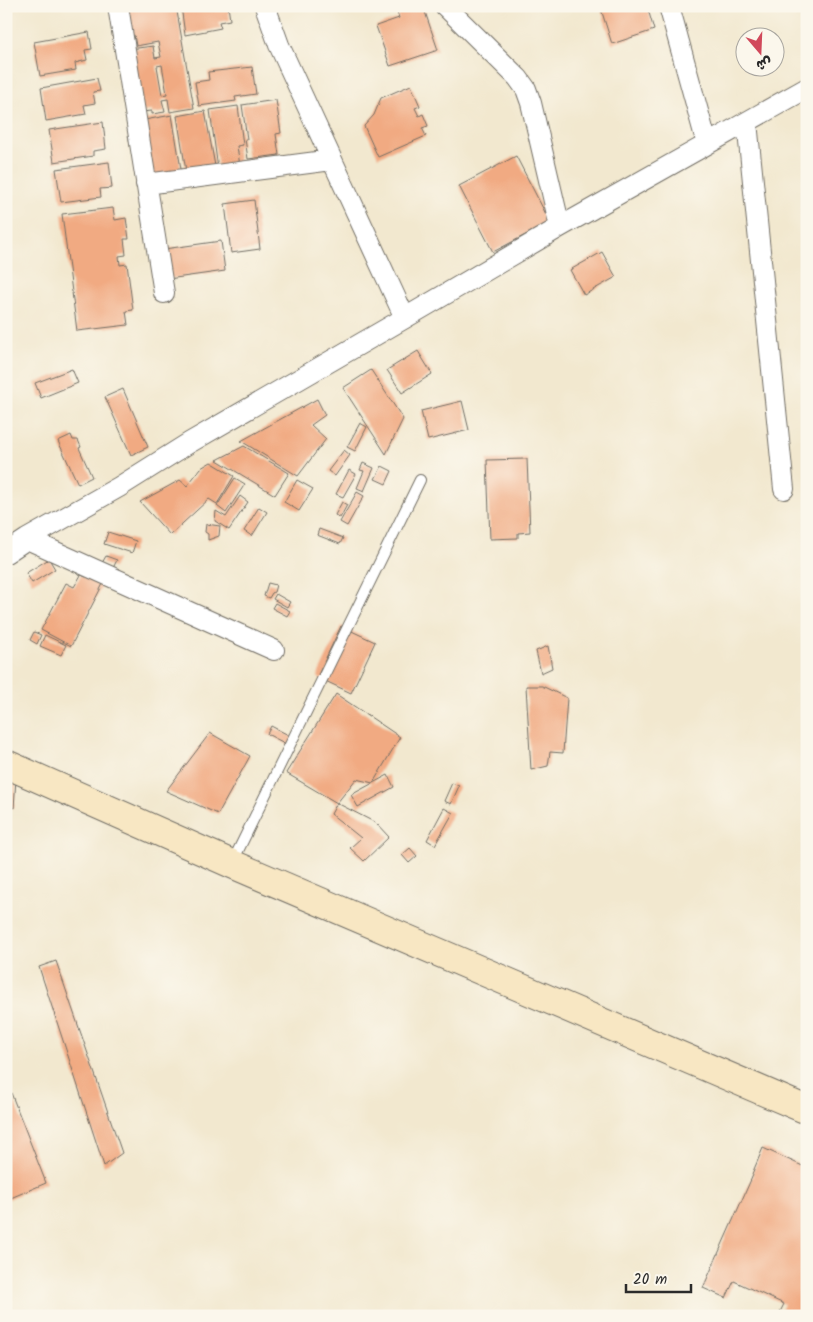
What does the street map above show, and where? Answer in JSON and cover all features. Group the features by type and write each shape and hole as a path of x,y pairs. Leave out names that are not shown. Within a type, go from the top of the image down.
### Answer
{"main road":[{"path":"6,764 232,864 807,1110"}],"street":[{"path":"118,6 164,293"},
{"path":"265,6 279,45 406,318"},
{"path":"446,6 518,78 526,89 531,103 560,227"},
{"path":"669,6 707,144"},
{"path":"6,553 189,443 560,227 807,88"},
{"path":"748,122 784,489"},
{"path":"146,184 332,160"},
{"path":"27,539 274,650"}],"lane":[{"path":"232,864 420,480"}],"building":[{"path":"126,6 176,6 194,108 170,112 168,99 162,100 165,112 152,114 152,111 141,112 130,49 153,46 155,58 161,57 158,42 136,46 134,35 131,36","holes":["162,65 167,94 162,95 157,66"]},
{"path":"181,6 228,6 230,20 219,22 221,28 185,35"},
{"path":"395,6 423,6 438,50 390,66 376,26 399,18"},
{"path":"600,6 647,6 654,30 612,44"},
{"path":"89,32 92,49 85,50 87,60 75,63 76,70 40,76 34,42"},
{"path":"252,67 256,94 235,97 236,101 199,106 195,82 209,80 208,72"},
{"path":"97,78 100,91 93,92 95,103 84,105 86,114 46,121 41,88"},
{"path":"411,85 420,106 415,108 419,116 423,114 428,126 422,128 426,136 378,157 364,126 374,115 381,98"},
{"path":"276,100 281,133 276,134 279,155 248,159 242,105"},
{"path":"238,106 243,145 237,146 240,166 218,169 210,110"},
{"path":"205,111 215,166 186,171 177,116"},
{"path":"172,115 182,175 149,181 139,121"},
{"path":"103,122 106,149 93,151 93,156 54,162 49,130"},
{"path":"516,156 550,222 493,252 459,186"},
{"path":"109,162 112,188 100,189 101,197 61,202 56,169"},
{"path":"254,200 260,249 231,253 225,204"},
{"path":"113,208 115,220 126,218 129,239 124,239 126,255 119,256 120,265 127,264 133,310 126,311 128,325 77,331 62,214"},
{"path":"221,241 225,271 168,279 164,249"},
{"path":"602,252 616,277 584,295 570,270"},
{"path":"418,351 432,374 402,393 387,370"},
{"path":"72,369 78,383 41,398 35,383"},
{"path":"371,370 403,419 386,454 343,388"},
{"path":"123,389 148,447 131,455 105,397"},
{"path":"317,399 325,415 311,425 326,439 298,476 241,441"},
{"path":"462,401 469,430 428,440 421,411"},
{"path":"360,423 367,427 355,451 347,447"},
{"path":"71,435 73,440 78,440 81,447 79,448 92,477 78,484 58,441"},
{"path":"244,446 289,473 275,495 217,460"},
{"path":"344,450 350,455 335,476 328,471"},
{"path":"527,459 530,532 518,533 518,538 490,539 487,460"},
{"path":"211,462 234,476 217,504 209,499 170,535 140,502 180,480 187,486 201,468"},
{"path":"363,463 374,468 364,491 357,488 364,471 360,470"},
{"path":"382,466 392,471 386,484 375,479"},
{"path":"349,470 356,474 343,497 336,494"},
{"path":"235,478 245,484 226,513 217,506"},
{"path":"297,480 313,489 299,511 284,502"},
{"path":"357,492 364,496 347,526 340,522"},
{"path":"240,496 248,502 229,530 215,521 216,511 226,517"},
{"path":"342,502 347,505 340,518 335,515"},
{"path":"259,507 267,512 252,536 244,531"},
{"path":"206,524 220,526 219,536 208,540 208,534 205,532"},
{"path":"319,529 343,538 340,544 317,535"},
{"path":"108,532 136,541 132,553 104,544"},
{"path":"106,556 117,560 113,568 102,563"},
{"path":"49,559 55,569 32,583 26,573"},
{"path":"89,573 104,582 71,646 41,630 66,583 74,587 81,575 86,577"},
{"path":"268,583 276,585 274,592 269,598 264,596"},
{"path":"276,594 290,602 287,607 273,599"},
{"path":"275,603 290,611 287,616 272,608"},
{"path":"341,626 375,642 351,693 317,677"},
{"path":"34,632 41,635 37,644 30,640"},
{"path":"45,635 66,645 61,655 40,646"},
{"path":"548,646 552,668 541,673 536,651"},
{"path":"526,686 542,686 567,698 563,753 550,752 548,766 531,770"},
{"path":"336,694 400,737 373,783 356,779 337,803 286,773"},
{"path":"271,726 298,740 294,748 267,734"},
{"path":"210,733 250,756 218,814 166,791"},
{"path":"388,775 394,787 358,807 351,795"},
{"path":"6,776 16,779 14,808 6,804"},
{"path":"452,783 459,786 451,804 444,801"},
{"path":"337,803 376,823 389,837 364,861 350,848 361,838 331,814"},
{"path":"444,808 453,813 435,845 427,840"},
{"path":"410,848 417,856 409,863 402,855"},
{"path":"56,961 122,1153 104,1166 39,967"},
{"path":"6,1080 46,1183 6,1200"},
{"path":"763,1148 807,1168 807,1316 778,1316 784,1304 734,1281 726,1298 703,1288"}]}
